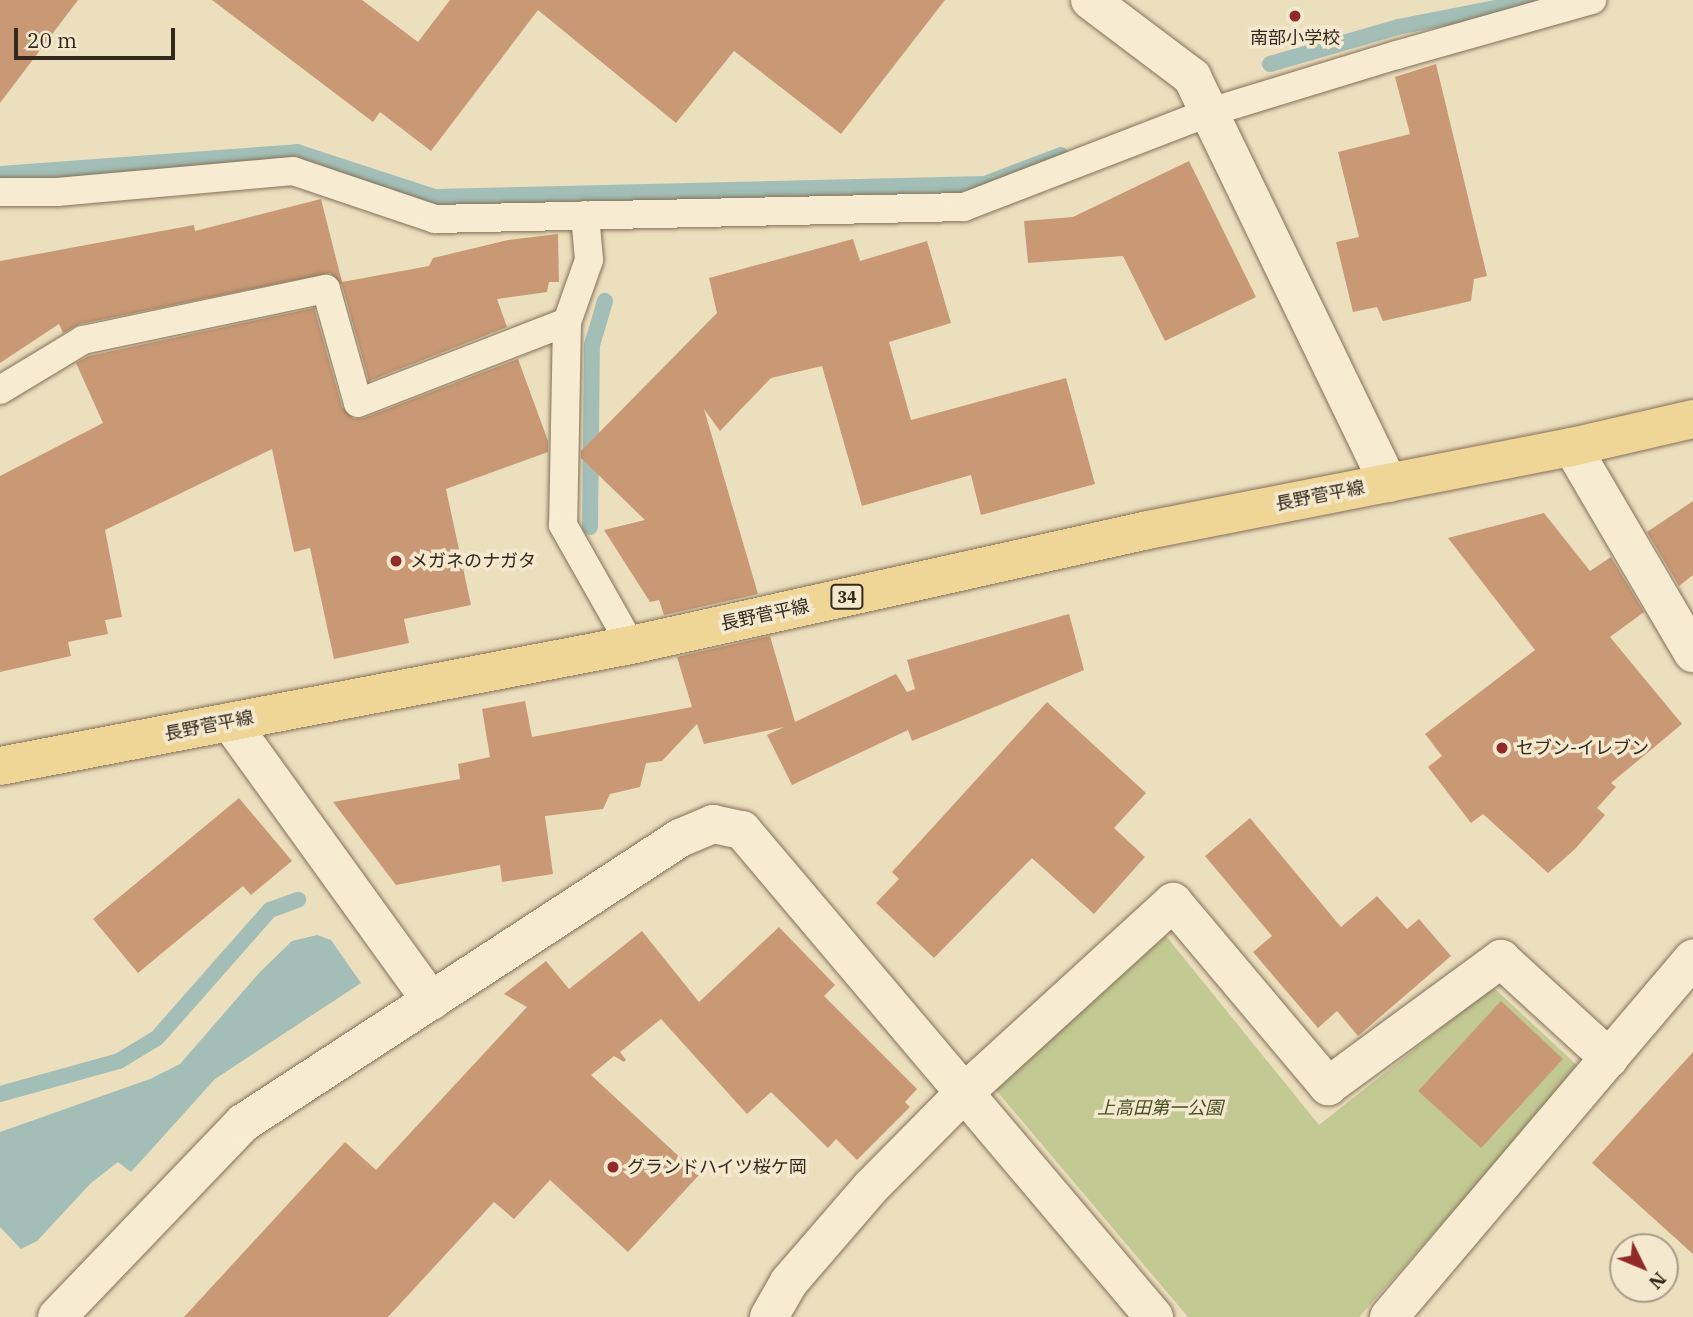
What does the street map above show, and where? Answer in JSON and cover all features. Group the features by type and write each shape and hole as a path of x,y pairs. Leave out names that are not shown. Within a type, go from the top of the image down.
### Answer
{"main road":[{"name":"長野菅平線","path":"0,766 631,645 1148,530 1572,447 1693,419"}],"street":[{"path":"1090,0 1192,77 1388,483"},
{"path":"1572,447 1693,653"},
{"path":"230,722 430,1001"},
{"path":"57,1317 243,1123 680,838 713,824 742,830 1154,1317"},
{"path":"769,1317 789,1282 871,1187 965,1092 1173,902 1328,1086 1501,959 1609,1058"},
{"path":"1388,1317 1693,959"}],"lane":[{"path":"0,192 57,192 293,171 435,219 964,207 1210,112 1592,0"},
{"path":"585,215 589,260 567,322 563,525 631,645"},
{"path":"0,390 83,340 326,289 358,403 567,322"}],"green space":[{"name":"上高田第一公園","path":"1166,936 1319,1125 1493,987 1580,1068 1359,1317 1188,1317 995,1089"}],"water":[{"path":"317,935 331,940 361,983 215,1079 131,1172 118,1162 91,1183 37,1241 21,1249 0,1227 0,1132 150,1079 180,1064 260,972 292,941"}],"building":[{"path":"0,0 78,0 0,103"},
{"path":"212,0 362,0 418,42 450,0 945,0 841,134 734,51 676,123 538,10 431,151 380,112 373,122"},
{"path":"1436,64 1487,276 1474,279 1471,301 1383,321 1377,307 1353,312 1336,242 1359,237 1338,152 1410,134 1395,77"},
{"path":"1189,161 1256,297 1165,341 1123,256 1028,263 1024,221 1073,217"},
{"path":"321,199 342,282 429,266 433,258 508,240 558,234 559,282 549,282 547,292 497,299 507,327 369,381 342,285 330,273 80,324 63,333 59,324 0,363 0,261 194,225 195,231"},
{"path":"853,239 860,261 927,241 951,323 889,342 911,420 1066,378 1095,484 981,515 971,475 862,506 822,366 771,378 720,431 704,409 758,594 664,615 659,600 650,602 604,530 645,520 581,458 581,451 717,313 709,278"},
{"path":"314,308 342,407 354,419 364,418 518,359 548,441 548,452 446,489 471,605 404,619 409,643 334,659 310,548 294,552 272,449 105,530 122,617 105,620 108,634 68,642 71,656 0,672 0,476 103,423 76,363 89,356"},
{"path":"1693,501 1693,575 1679,586 1647,532"},
{"path":"1544,513 1590,571 1611,557 1644,612 1610,637 1682,724 1611,783 1616,787 1597,808 1605,815 1575,849 1548,873 1483,814 1471,823 1428,767 1442,756 1425,734 1535,650 1448,538"},
{"path":"1069,614 1084,670 912,741 908,730 792,785 767,735 784,727 704,744 697,724 662,761 646,763 640,787 610,794 603,809 545,816 553,874 502,882 500,865 396,885 333,802 460,779 458,764 490,757 482,709 525,701 532,737 692,707 677,657 770,636 795,722 896,674 907,692 915,689 907,660"},
{"path":"1047,702 1146,793 1114,828 1145,857 1094,914 1032,858 934,958 876,903 899,879 892,872"},
{"path":"239,798 292,861 251,895 243,886 138,973 93,919"},
{"path":"1250,818 1341,927 1377,896 1407,929 1419,919 1451,956 1358,1036 1337,1011 1318,1028 1253,952 1272,936 1205,856"},
{"path":"779,927 835,985 824,996 917,1089 905,1102 910,1107 857,1160 836,1139 828,1148 771,1092 747,1114 661,1019 620,1052 626,1060 624,1062 614,1056 591,1075 699,1175 628,1252 550,1180 514,1219 494,1202 388,1317 184,1317 345,1142 376,1170 527,1007 504,994 546,961 569,989 642,931 699,1002"},
{"path":"1501,1001 1563,1059 1481,1148 1418,1091"},
{"path":"1693,1052 1693,1254 1679,1241 1679,1233 1670,1233 1592,1163"}],"waterway":[{"path":"1270,64 1398,27 1537,0"},
{"path":"0,174 297,152 435,197 985,184 1061,155"},
{"path":"590,527 592,345 605,301"},
{"path":"0,1094 119,1061 157,1038 270,910 298,900"}],"place":[{"name":"南部小学校","path":"1295,16"},
{"name":"メガネのナガタ","path":"396,561"},
{"name":"セブン-イレブン","path":"1502,748"},
{"name":"グランドハイツ桜ケ岡","path":"613,1167"}]}
